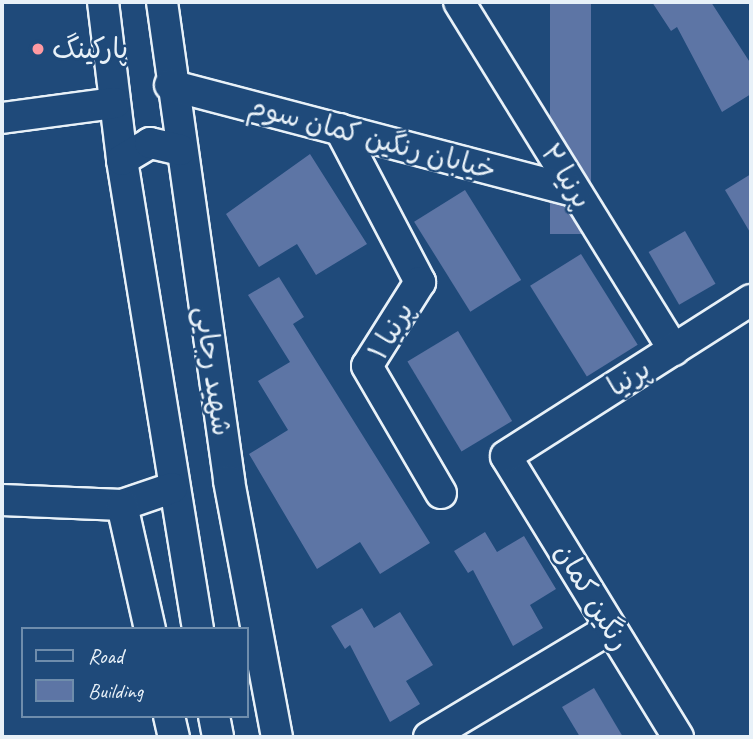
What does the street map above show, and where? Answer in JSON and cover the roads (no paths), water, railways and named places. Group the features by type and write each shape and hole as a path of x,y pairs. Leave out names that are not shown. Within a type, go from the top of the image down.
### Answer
{"street":[{"name":"شهید رجایی","path":"103,2 122,160 172,488 198,627"},
{"name":"شهید رجایی","path":"162,2 170,85 229,481 277,737"},
{"name":"پرنیا ۲","path":"459,2 674,350"},
{"name":"خیابان رنگین کمان سوم","path":"170,85 574,191"},
{"path":"2,118 115,103"},
{"name":"پرنیا ۱","path":"340,129 419,282 367,366 441,493"},
{"path":"504,172 543,139"},
{"path":"122,160 150,144 180,150"},
{"name":"پرنیا","path":"506,456 751,300"},
{"name":"رنگین کمان","path":"506,456 678,737"},
{"path":"2,500 122,505 172,488"},
{"path":"122,505 150,627"},
{"path":"429,737 611,628"},
{"path":"169,718 174,737"},
{"path":"214,718 218,737"}],"place":[{"name":"پارکینگ","path":"38,49"}]}
